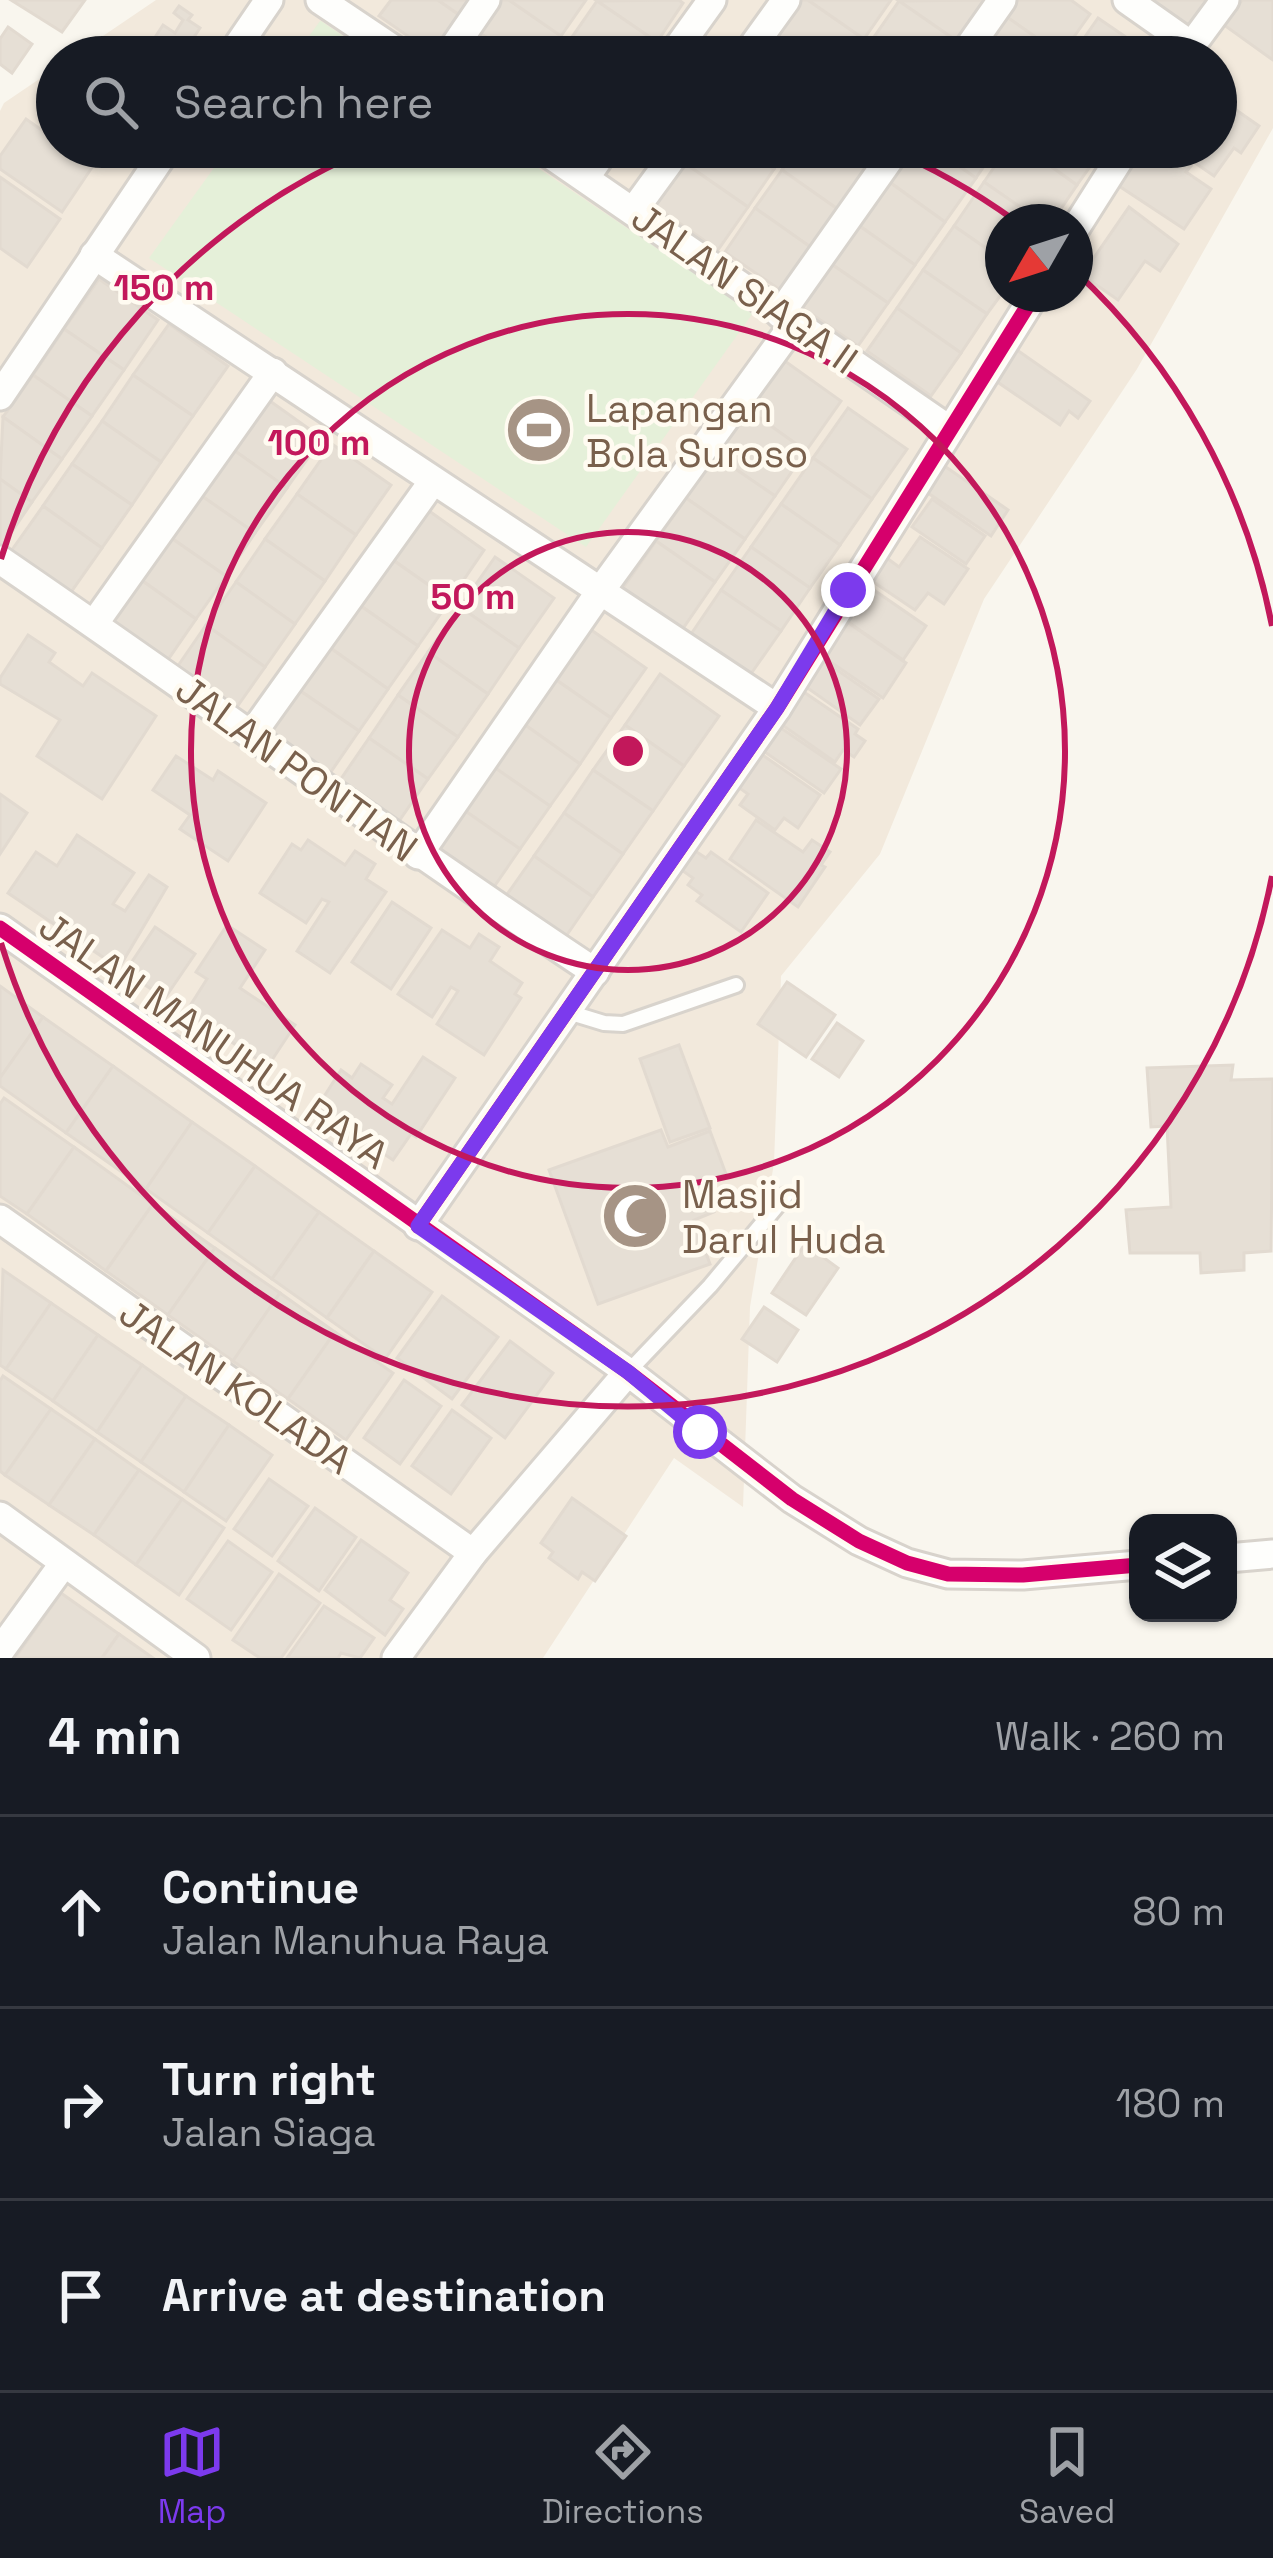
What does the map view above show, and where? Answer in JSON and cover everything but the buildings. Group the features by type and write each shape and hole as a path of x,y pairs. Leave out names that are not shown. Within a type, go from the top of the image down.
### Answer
{"street":[{"path":"244,36 269,0"},
{"path":"320,0 374,36"},
{"path":"461,36 486,0"},
{"path":"686,36 712,0"},
{"path":"760,36 786,0"},
{"path":"977,36 1002,0"},
{"path":"1127,0 1169,36"},
{"path":"1198,36 1225,0"},
{"path":"0,396 154,168"},
{"name":"JALAN SIAGA II","path":"570,168 950,430"},
{"path":"585,178 592,168"},
{"path":"634,211 665,168"},
{"path":"418,855 787,319 884,168"},
{"path":"1091,204 1114,168"},
{"path":"94,255 777,708"},
{"path":"418,1226 777,708 1023,312"},
{"path":"94,624 273,372"},
{"path":"252,734 433,481"},
{"name":"JALAN PONTIAN","path":"0,560 418,855 596,972"},
{"name":"JALAN MANUHUA RAYA","path":"0,928 628,1372 792,1499 859,1541 907,1563 948,1574 1129,1566"},
{"name":"JALAN KOLADA","path":"0,1219 473,1553"},
{"path":"396,1658 473,1553 628,1372"},
{"path":"0,1516 196,1658"},
{"path":"1237,1557 1273,1554"},
{"path":"0,1651 64,1563"}],"lane":[{"path":"568,1012 623,1024 736,985"},
{"path":"628,1372 710,1286 786,1195"}],"shaded area":[{"path":"156,0 1273,0 1273,128 1137,369 984,599 880,854 781,976 774,1163 750,1307 743,1507 674,1458 543,1658 0,1658 0,111 4,103 36,81 36,168 1237,168 1237,36 103,36"}],"green space":[{"path":"321,21 343,36 310,36"},
{"name":"Lapangan Bola Suroso","path":"214,168 538,168 753,313 586,547 149,258"}],"cycle path":[{"path":"418,1226 777,708 1024,312"},
{"path":"0,928 628,1372 792,1499 859,1541 907,1563 948,1574 1023,1575 1129,1566"}],"place":[{"name":"Lapangan Bola Suroso","path":"539,430"},
{"name":"Masjid Darul Huda","path":"635,1216"}],"route":[{"path":"700,1432 628,1372 418,1226 777,708 848,590"}]}
